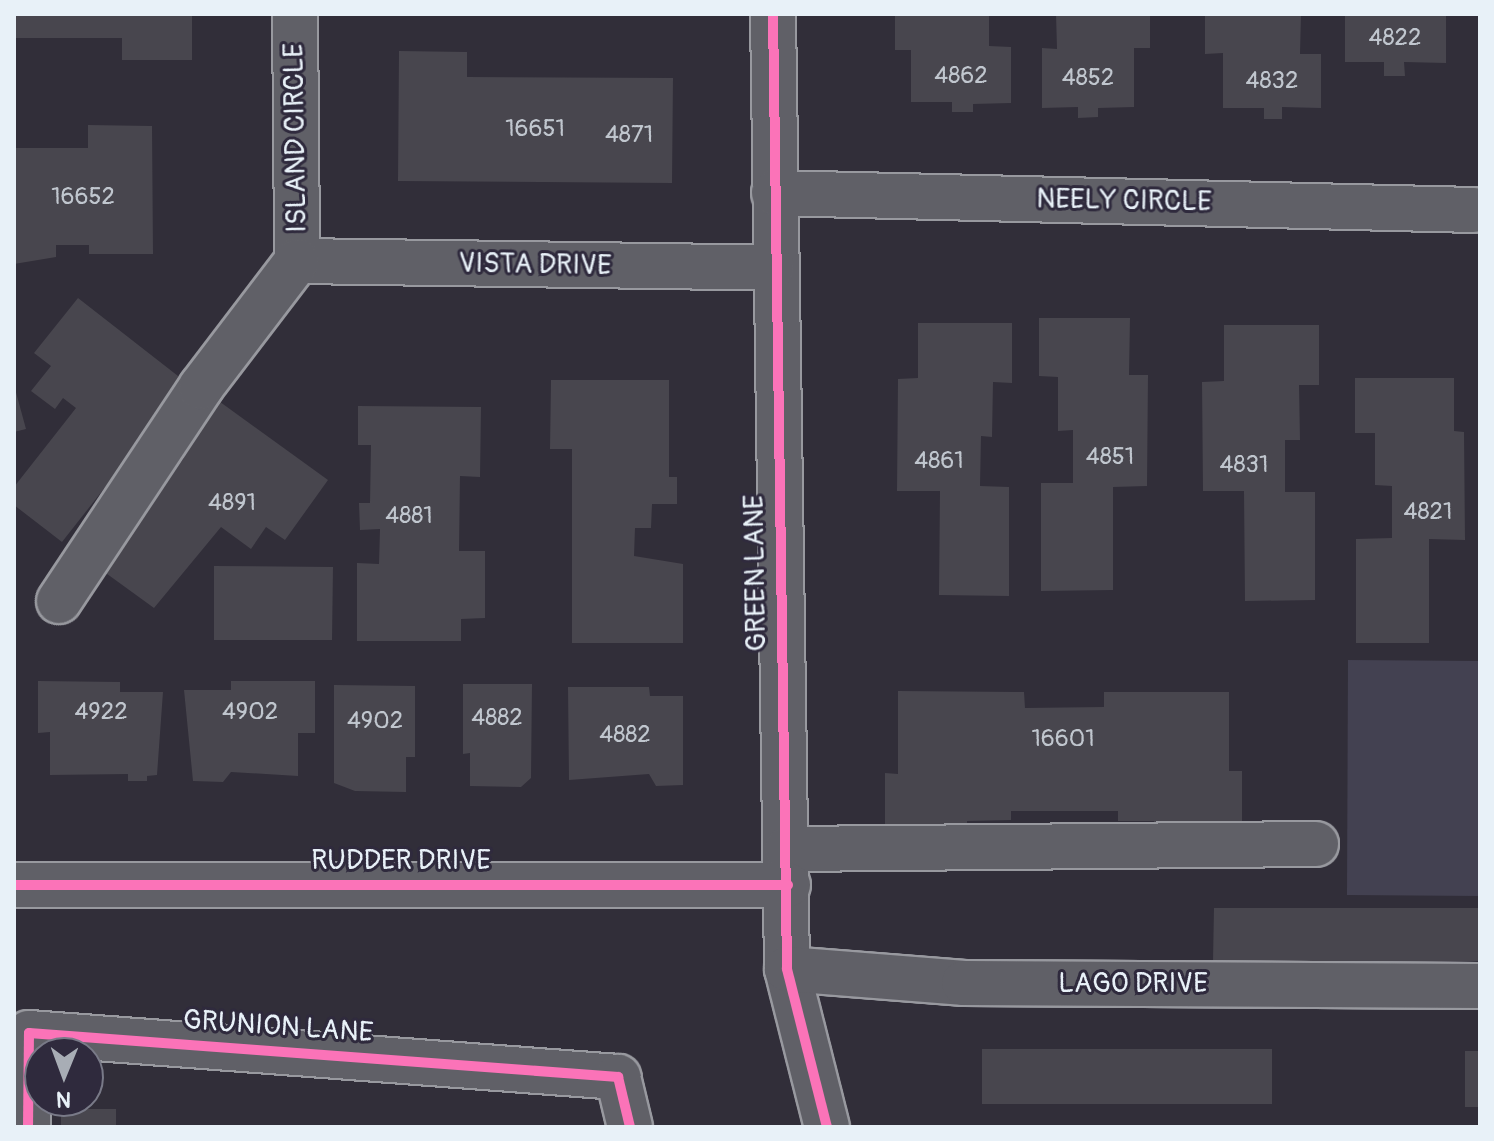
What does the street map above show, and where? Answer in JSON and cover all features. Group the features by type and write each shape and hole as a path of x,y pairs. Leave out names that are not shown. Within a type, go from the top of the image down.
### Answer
{"street":[{"name":"ISLAND CIRCLE","path":"295,14 297,261"},
{"name":"GREEN LANE","path":"773,14 772,268 788,867 787,969 827,1127"},
{"name":"NEELY CIRCLE","path":"774,193 1474,210"},
{"name":"VISTA DRIVE","path":"297,261 772,268"},
{"path":"59,601 201,387 297,261"},
{"name":"RUDDER DRIVE","path":"14,885 788,867 1316,844"},
{"name":"LAGO DRIVE","path":"787,969 964,983 1480,986"},
{"name":"GRUNION LANE","path":"28,1127 29,1033 618,1077 630,1127"}],"shaded area":[{"path":"1348,660 1480,661 1480,896 1347,895"}],"building":[{"path":"14,14 192,14 192,60 122,60 122,38 14,38"},
{"path":"895,14 989,14 989,46 1011,47 1011,103 973,104 973,112 952,112 952,102 911,102 911,50 895,50"},
{"path":"1056,14 1150,14 1150,48 1134,48 1134,107 1098,108 1098,117 1078,118 1078,107 1042,108 1042,48 1057,49"},
{"path":"1205,14 1301,14 1300,54 1321,54 1321,108 1282,107 1282,119 1264,119 1264,108 1223,108 1223,53 1205,54"},
{"path":"1345,14 1446,14 1446,63 1404,62 1405,76 1384,76 1384,62 1345,62"},
{"path":"399,51 467,52 467,77 673,78 672,183 398,181"},
{"path":"88,125 152,126 153,254 89,254 89,245 56,245 56,257 14,264 14,148 88,148"},
{"path":"78,298 187,383 62,542 14,505 14,487 76,408 63,398 55,409 31,391 51,366 34,353"},
{"path":"1039,318 1130,318 1129,375 1148,375 1147,486 1113,487 1113,590 1041,591 1041,483 1073,483 1073,430 1058,431 1058,377 1039,376"},
{"path":"918,323 1012,323 1012,383 993,382 992,437 981,436 980,486 1009,487 1009,596 939,595 940,491 897,491 898,379 918,378"},
{"path":"1224,325 1319,325 1319,385 1299,385 1300,440 1285,440 1285,492 1315,492 1315,600 1245,601 1244,491 1203,491 1202,382 1224,381"},
{"path":"1355,378 1454,378 1454,431 1464,432 1465,540 1429,539 1429,643 1356,643 1356,539 1392,538 1392,486 1375,485 1375,433 1355,433"},
{"path":"551,380 669,380 669,477 677,477 677,504 652,504 651,528 635,528 634,556 683,564 683,643 572,643 572,449 550,449"},
{"path":"14,385 26,429 14,432"},
{"path":"216,399 328,480 285,540 266,527 251,549 221,527 154,608 103,571 184,458 178,453"},
{"path":"358,406 481,407 480,477 460,476 459,551 485,551 485,618 461,619 461,641 357,641 357,563 379,564 380,529 360,530 359,503 370,503 371,445 358,445"},
{"path":"214,566 333,567 332,640 214,640"},
{"path":"38,681 120,682 120,692 163,692 157,775 147,776 147,781 128,781 128,774 50,775 50,732 38,733"},
{"path":"231,681 315,681 315,733 298,733 298,776 231,772 223,782 193,781 184,690 231,690"},
{"path":"463,684 532,684 531,778 521,787 470,786 470,753 463,754"},
{"path":"334,685 415,686 415,757 406,757 406,792 355,791 334,783"},
{"path":"568,687 649,687 650,696 683,696 683,785 656,786 649,774 569,780"},
{"path":"898,691 1024,692 1025,708 1104,707 1104,692 1229,692 1229,771 1242,771 1242,836 1153,835 1154,821 1118,821 1118,811 1011,811 1011,820 967,821 967,834 885,835 885,773 898,774"},
{"path":"1214,908 1480,908 1480,961 1213,961"},
{"path":"982,1049 1272,1049 1272,1104 982,1104"},
{"path":"1465,1051 1480,1051 1480,1107 1465,1107"},
{"path":"104,1109 116,1109 116,1127 61,1127 61,1117 104,1117"}],"cycle path":[{"path":"773,14 787,969 827,1127"},
{"path":"14,885 788,885"},
{"path":"28,1127 29,1033 618,1077 630,1127"}]}
